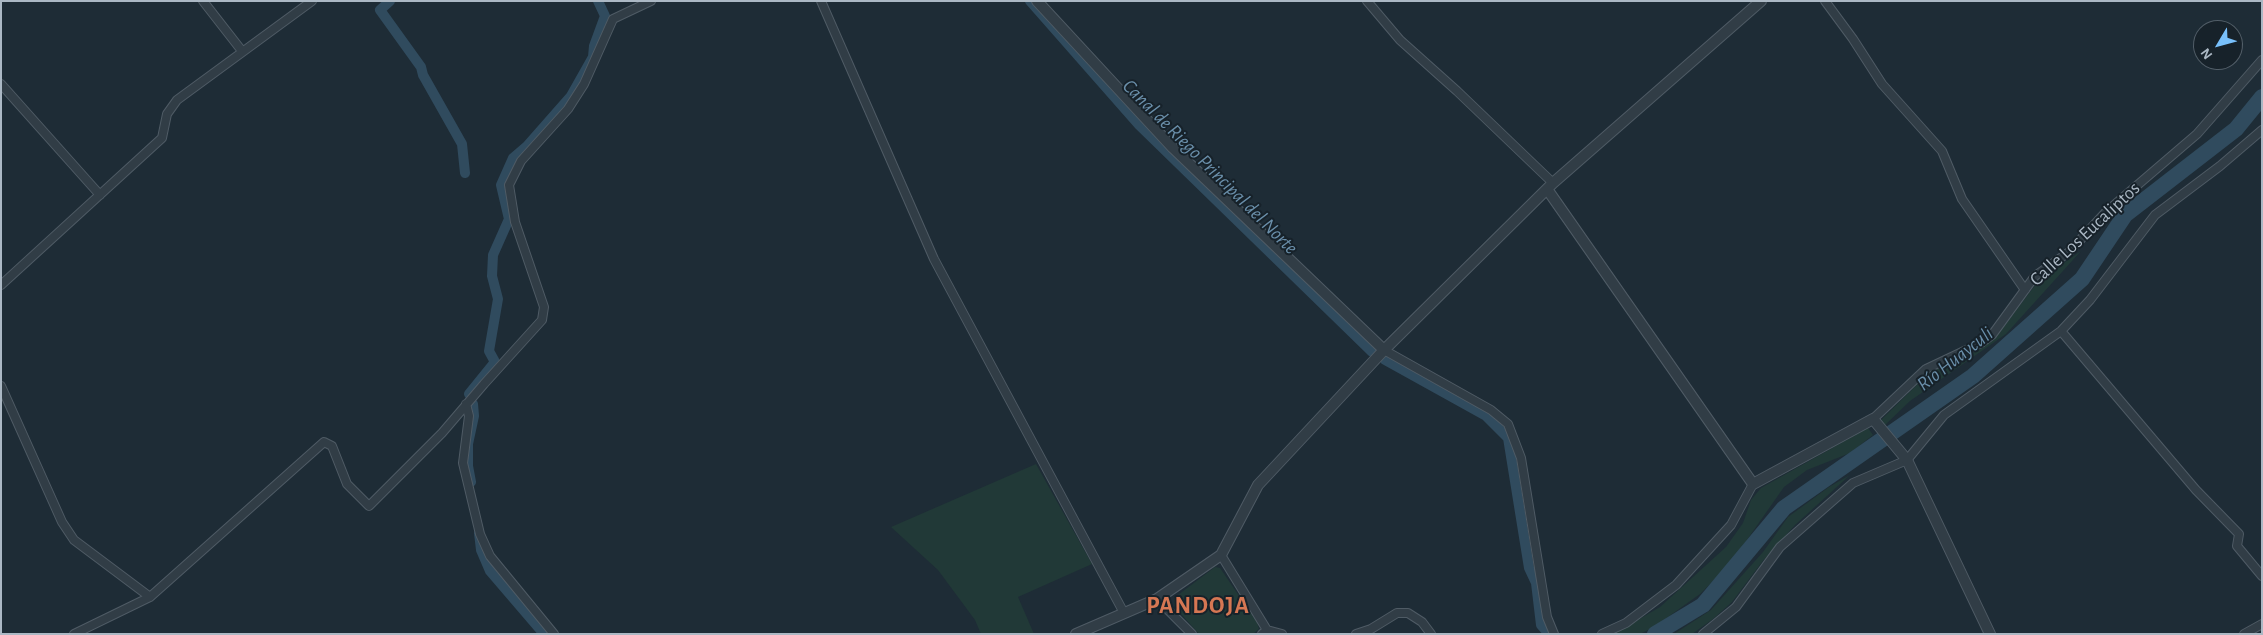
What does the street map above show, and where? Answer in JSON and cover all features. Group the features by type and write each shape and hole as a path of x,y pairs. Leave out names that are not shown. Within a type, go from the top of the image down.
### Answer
{"street":[{"path":"204,1 242,51"},
{"path":"1,285 162,138 167,114 177,100 312,1"},
{"path":"74,634 150,597 324,442 332,446 347,484 369,506 442,433 542,320 544,307 515,222 509,185 521,161 568,109 584,84 613,19 651,1"},
{"path":"821,1 934,259 1124,613"},
{"path":"1037,1 1173,148 1384,350 1492,410 1508,424 1521,458 1547,617 1554,634"},
{"path":"1367,1 1400,40 1457,91 1550,186 1753,484 1731,525 1676,585 1626,623 1602,634"},
{"path":"1076,634 1157,599 1221,555 1258,485 1384,350 1550,186 1761,1"},
{"path":"1825,1 1853,39 1882,84 1942,151 1962,199 2025,290"},
{"name":"Calle Los Eucaliptos","path":"1753,484 1876,422 1926,370 1981,343 1992,335 2035,276 2069,252 2106,212 2197,134 2262,60"},
{"path":"1,84 100,195"},
{"path":"1703,634 1736,606 1780,547 1853,483 1903,456 1944,416 2061,331 2090,300 2155,215 2220,166 2262,130"},
{"path":"2061,331 2196,490 2239,534 2237,546 2262,576"},
{"path":"1,386 62,522 74,540 150,597"},
{"path":"466,404 468,416 463,463 480,534 490,556 554,634"},
{"path":"1876,422 1903,456 1990,634"},
{"path":"1221,555 1264,632 1282,634"},
{"path":"1157,599 1192,634"},
{"path":"1356,634 1371,629 1397,612 1408,613 1422,622 1432,634"},
{"path":"2244,634 2262,624"}],"green space":[{"path":"2081,251 2006,334 1910,401 1884,426 1881,420 1929,373 1979,348 1996,337 2039,280"},
{"path":"1868,428 1873,435 1850,453 1807,470 1784,487 1730,564 1700,594 1654,627 1640,634 1614,634 1660,607 1726,547 1743,523 1751,500 1761,488"},
{"path":"1036,464 1092,564 1018,597 1034,634 981,634 975,620 938,570 891,527"},
{"path":"1850,475 1795,525 1762,562 1732,602 1692,634 1674,634 1711,610 1763,552 1788,517 1829,487"},
{"path":"1215,567 1220,568 1257,622 1259,629 1253,634 1199,634 1174,606 1174,598"}],"waterway":[{"path":"390,1 380,10 421,67 423,75 462,144 465,173"},
{"path":"469,394 495,362 489,351 498,299 492,276 493,255 509,219 501,185 513,158 527,146 571,96 593,57 594,46 605,16 598,1"},
{"name":"Canal de Riego Principal del Norte","path":"1030,1 1139,125 1372,352"},
{"name":"Río Huayculi","path":"1655,634 1703,605 1784,508 1973,376 2082,279 2125,215 2236,129 2262,97"},
{"name":"Canal de Riego Principal del Norte","path":"1385,360 1486,416 1508,438 1529,568 1536,583 1541,625 1549,634"},
{"path":"471,482 468,466 468,444 474,416 473,404"},
{"path":"479,533 481,550 490,571 544,634"}],"district":[{"name":"PANDOJA","path":"1198,606"}]}
